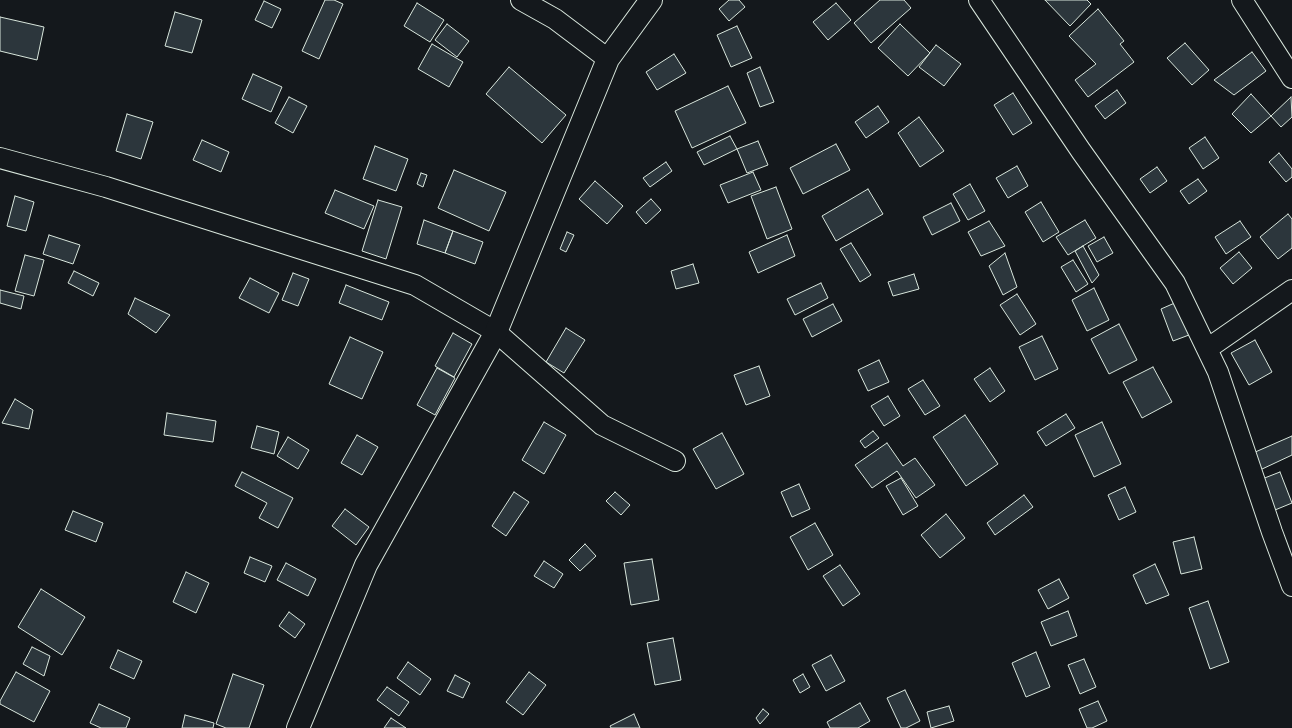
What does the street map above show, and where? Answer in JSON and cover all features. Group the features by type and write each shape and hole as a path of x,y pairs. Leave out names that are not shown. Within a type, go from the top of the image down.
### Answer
{"street":[{"path":"521,0 555,19 608,60"},
{"path":"298,728 366,565 496,332 608,60 652,0"},
{"path":"979,0 1081,151 1175,283 1218,372 1272,532 1292,586"},
{"path":"1242,0 1292,78"},
{"path":"0,158 106,187 415,285 496,332 602,425 675,461"},
{"path":"1207,349 1292,290"}],"building":[{"path":"325,0 334,0 343,4 319,59 302,51"},
{"path":"729,0 739,0 745,7 729,21 719,9"},
{"path":"880,0 904,0 911,8 871,43 854,23"},
{"path":"1045,0 1087,0 1091,4 1070,26"},
{"path":"264,1 281,9 272,28 255,20"},
{"path":"417,3 444,20 430,42 404,26"},
{"path":"836,3 851,20 828,40 813,22"},
{"path":"1098,9 1124,41 1120,44 1134,62 1088,97 1075,80 1096,64 1069,36"},
{"path":"175,12 202,20 192,53 165,46"},
{"path":"0,17 44,27 37,60 0,51"},
{"path":"447,24 469,41 457,57 435,40"},
{"path":"900,24 930,53 908,76 878,48"},
{"path":"737,26 752,58 731,67 717,35"},
{"path":"1185,43 1209,70 1192,85 1167,58"},
{"path":"432,44 463,62 449,87 418,69"},
{"path":"936,45 961,64 944,86 919,67"},
{"path":"1252,52 1266,71 1234,95 1214,80"},
{"path":"674,54 686,73 657,90 646,72"},
{"path":"509,67 566,115 542,143 486,94"},
{"path":"760,67 774,102 760,107 747,73"},
{"path":"253,74 282,87 271,112 242,99"},
{"path":"728,86 746,123 692,148 675,111"},
{"path":"1117,90 1126,103 1105,119 1095,106"},
{"path":"1013,93 1032,123 1013,135 994,105"},
{"path":"1251,94 1271,116 1251,133 1232,114"},
{"path":"289,97 307,106 293,133 275,123"},
{"path":"1291,97 1292,117 1281,127 1271,116"},
{"path":"878,106 889,122 866,138 855,122"},
{"path":"127,114 153,122 141,159 116,151"},
{"path":"919,117 944,151 920,167 898,133"},
{"path":"730,136 737,149 704,165 697,152"},
{"path":"1205,137 1219,158 1203,169 1189,148"},
{"path":"202,140 229,152 221,172 193,160"},
{"path":"758,141 768,165 747,173 737,149"},
{"path":"836,144 850,170 803,194 790,168"},
{"path":"375,146 408,159 396,191 363,179"},
{"path":"1279,153 1292,169 1292,177 1286,182 1269,162"},
{"path":"666,162 672,171 650,187 643,178"},
{"path":"1017,166 1028,186 1008,198 996,178"},
{"path":"1157,167 1167,181 1150,193 1140,179"},
{"path":"454,170 506,192 489,231 438,208"},
{"path":"753,172 761,190 728,203 720,185"},
{"path":"421,173 427,175 423,187 417,184"},
{"path":"1198,179 1207,191 1189,204 1180,191"},
{"path":"595,181 623,206 607,224 579,199"},
{"path":"970,184 985,211 968,220 953,194"},
{"path":"776,187 792,229 767,239 751,196"},
{"path":"868,189 883,214 836,241 822,216"},
{"path":"335,190 374,206 364,229 325,213"},
{"path":"15,196 34,202 26,231 7,226"},
{"path":"651,199 661,210 646,224 636,212"},
{"path":"378,200 402,207 386,259 362,251"},
{"path":"1041,202 1059,232 1043,242 1025,212"},
{"path":"951,203 960,221 932,235 923,217"},
{"path":"1288,214 1292,219 1292,248 1278,259 1260,237"},
{"path":"424,220 453,231 445,253 417,244"},
{"path":"1085,220 1096,238 1068,255 1056,237"},
{"path":"989,221 1005,246 981,256 968,232"},
{"path":"1240,221 1251,237 1226,254 1215,237"},
{"path":"453,231 483,242 475,264 445,253"},
{"path":"567,232 574,235 566,252 560,249"},
{"path":"49,235 80,245 73,264 43,254"},
{"path":"787,235 795,256 758,273 749,252"},
{"path":"1104,237 1113,253 1097,262 1088,246"},
{"path":"851,243 871,275 860,282 840,249"},
{"path":"1083,246 1099,275 1092,283 1075,251"},
{"path":"1239,252 1252,268 1233,284 1220,268"},
{"path":"1005,253 1017,287 1003,295 989,266"},
{"path":"25,255 44,260 34,296 15,291"},
{"path":"1073,260 1088,284 1076,292 1061,267"},
{"path":"693,264 699,283 676,289 671,271"},
{"path":"74,271 99,283 93,296 68,283"},
{"path":"293,273 309,279 298,306 282,300"},
{"path":"914,274 919,289 893,296 888,282"},
{"path":"250,278 279,293 269,313 239,298"},
{"path":"821,283 828,298 795,315 787,299"},
{"path":"346,285 389,302 382,320 339,303"},
{"path":"1094,288 1109,320 1087,331 1072,300"},
{"path":"0,290 24,296 21,309 0,303"},
{"path":"1017,294 1036,324 1020,335 1000,305"},
{"path":"135,298 170,315 156,333 128,314"},
{"path":"1177,302 1189,335 1173,341 1161,309"},
{"path":"833,304 842,321 812,337 803,319"},
{"path":"1119,324 1137,360 1109,374 1091,339"},
{"path":"566,328 585,340 564,373 546,362"},
{"path":"453,333 472,344 454,377 435,366"},
{"path":"1042,336 1058,369 1035,380 1019,347"},
{"path":"350,337 383,352 362,399 329,384"},
{"path":"1255,340 1272,372 1249,385 1231,353"},
{"path":"879,360 889,382 868,391 858,370"},
{"path":"759,366 770,396 746,405 734,375"},
{"path":"1153,367 1172,402 1142,418 1123,382"},
{"path":"437,368 455,378 435,415 417,405"},
{"path":"990,368 1005,391 990,402 974,379"},
{"path":"923,380 940,406 925,415 908,389"},
{"path":"888,396 900,416 884,426 871,406"},
{"path":"15,399 33,410 29,429 2,423"},
{"path":"167,413 216,421 213,442 164,435"},
{"path":"1066,414 1075,428 1046,446 1037,432"},
{"path":"965,415 998,464 966,486 933,437"},
{"path":"544,422 566,435 544,474 522,460"},
{"path":"1102,422 1121,464 1094,477 1075,435"},
{"path":"257,426 279,432 274,454 251,448"},
{"path":"873,431 879,438 865,448 860,441"},
{"path":"722,433 744,474 716,489 693,449"},
{"path":"357,435 378,447 362,475 341,463"},
{"path":"1292,436 1292,455 1260,470 1253,453"},
{"path":"288,437 309,450 298,469 277,456"},
{"path":"887,443 903,466 915,458 935,485 916,498 897,471 872,488 855,465"},
{"path":"242,472 293,498 278,528 259,518 267,503 235,486"},
{"path":"1280,472 1292,503 1275,510 1262,479"},
{"path":"901,478 918,506 903,515 886,486"},
{"path":"799,484 810,509 792,517 781,492"},
{"path":"1125,487 1136,512 1119,520 1108,495"},
{"path":"514,492 529,502 506,536 492,526"},
{"path":"615,492 630,505 621,515 606,501"},
{"path":"1024,495 1033,507 995,535 987,523"},
{"path":"345,509 369,527 356,545 332,526"},
{"path":"73,511 103,523 96,542 65,530"},
{"path":"946,514 965,538 940,558 921,535"},
{"path":"815,523 833,555 808,570 790,537"},
{"path":"1194,537 1202,569 1181,574 1173,542"},
{"path":"585,544 596,556 580,571 569,560"},
{"path":"250,557 272,566 265,582 244,573"},
{"path":"652,559 659,600 631,605 624,563"},
{"path":"544,561 563,574 554,588 534,576"},
{"path":"286,563 316,579 308,596 277,580"},
{"path":"1155,564 1169,595 1146,604 1133,575"},
{"path":"840,565 860,594 843,606 823,576"},
{"path":"186,572 209,583 196,613 173,602"},
{"path":"1059,579 1069,598 1048,609 1038,590"},
{"path":"41,589 85,617 62,655 18,627"},
{"path":"1208,601 1229,662 1210,669 1189,608"},
{"path":"1068,611 1077,636 1051,646 1041,622"},
{"path":"289,612 305,624 295,638 279,626"},
{"path":"673,638 681,680 655,685 647,643"},
{"path":"32,647 50,656 44,676 23,664"},
{"path":"118,650 142,661 134,679 110,668"},
{"path":"1036,652 1050,687 1026,697 1012,663"},
{"path":"831,655 845,681 826,691 812,665"},
{"path":"1084,659 1096,687 1080,694 1068,665"},
{"path":"408,662 431,679 420,695 397,678"},
{"path":"16,672 50,691 34,722 0,704 0,701"},
{"path":"529,672 546,685 523,715 506,702"},
{"path":"233,674 264,685 249,728 226,728 216,724"},
{"path":"803,674 810,687 800,693 793,680"},
{"path":"455,675 470,683 463,698 447,691"},
{"path":"387,687 409,702 399,716 377,700"},
{"path":"905,690 920,721 906,728 901,728 887,698"},
{"path":"1098,701 1107,721 1092,728 1087,728 1079,709"},
{"path":"860,703 870,721 858,728 830,728 827,722"},
{"path":"99,704 130,718 126,728 101,728 90,723"},
{"path":"949,706 954,721 931,728 927,712"},
{"path":"763,709 769,714 760,724 756,718"},
{"path":"634,714 640,728 611,728 610,726"},
{"path":"185,715 214,723 213,728 182,728"},
{"path":"391,718 406,728 384,728"}]}
